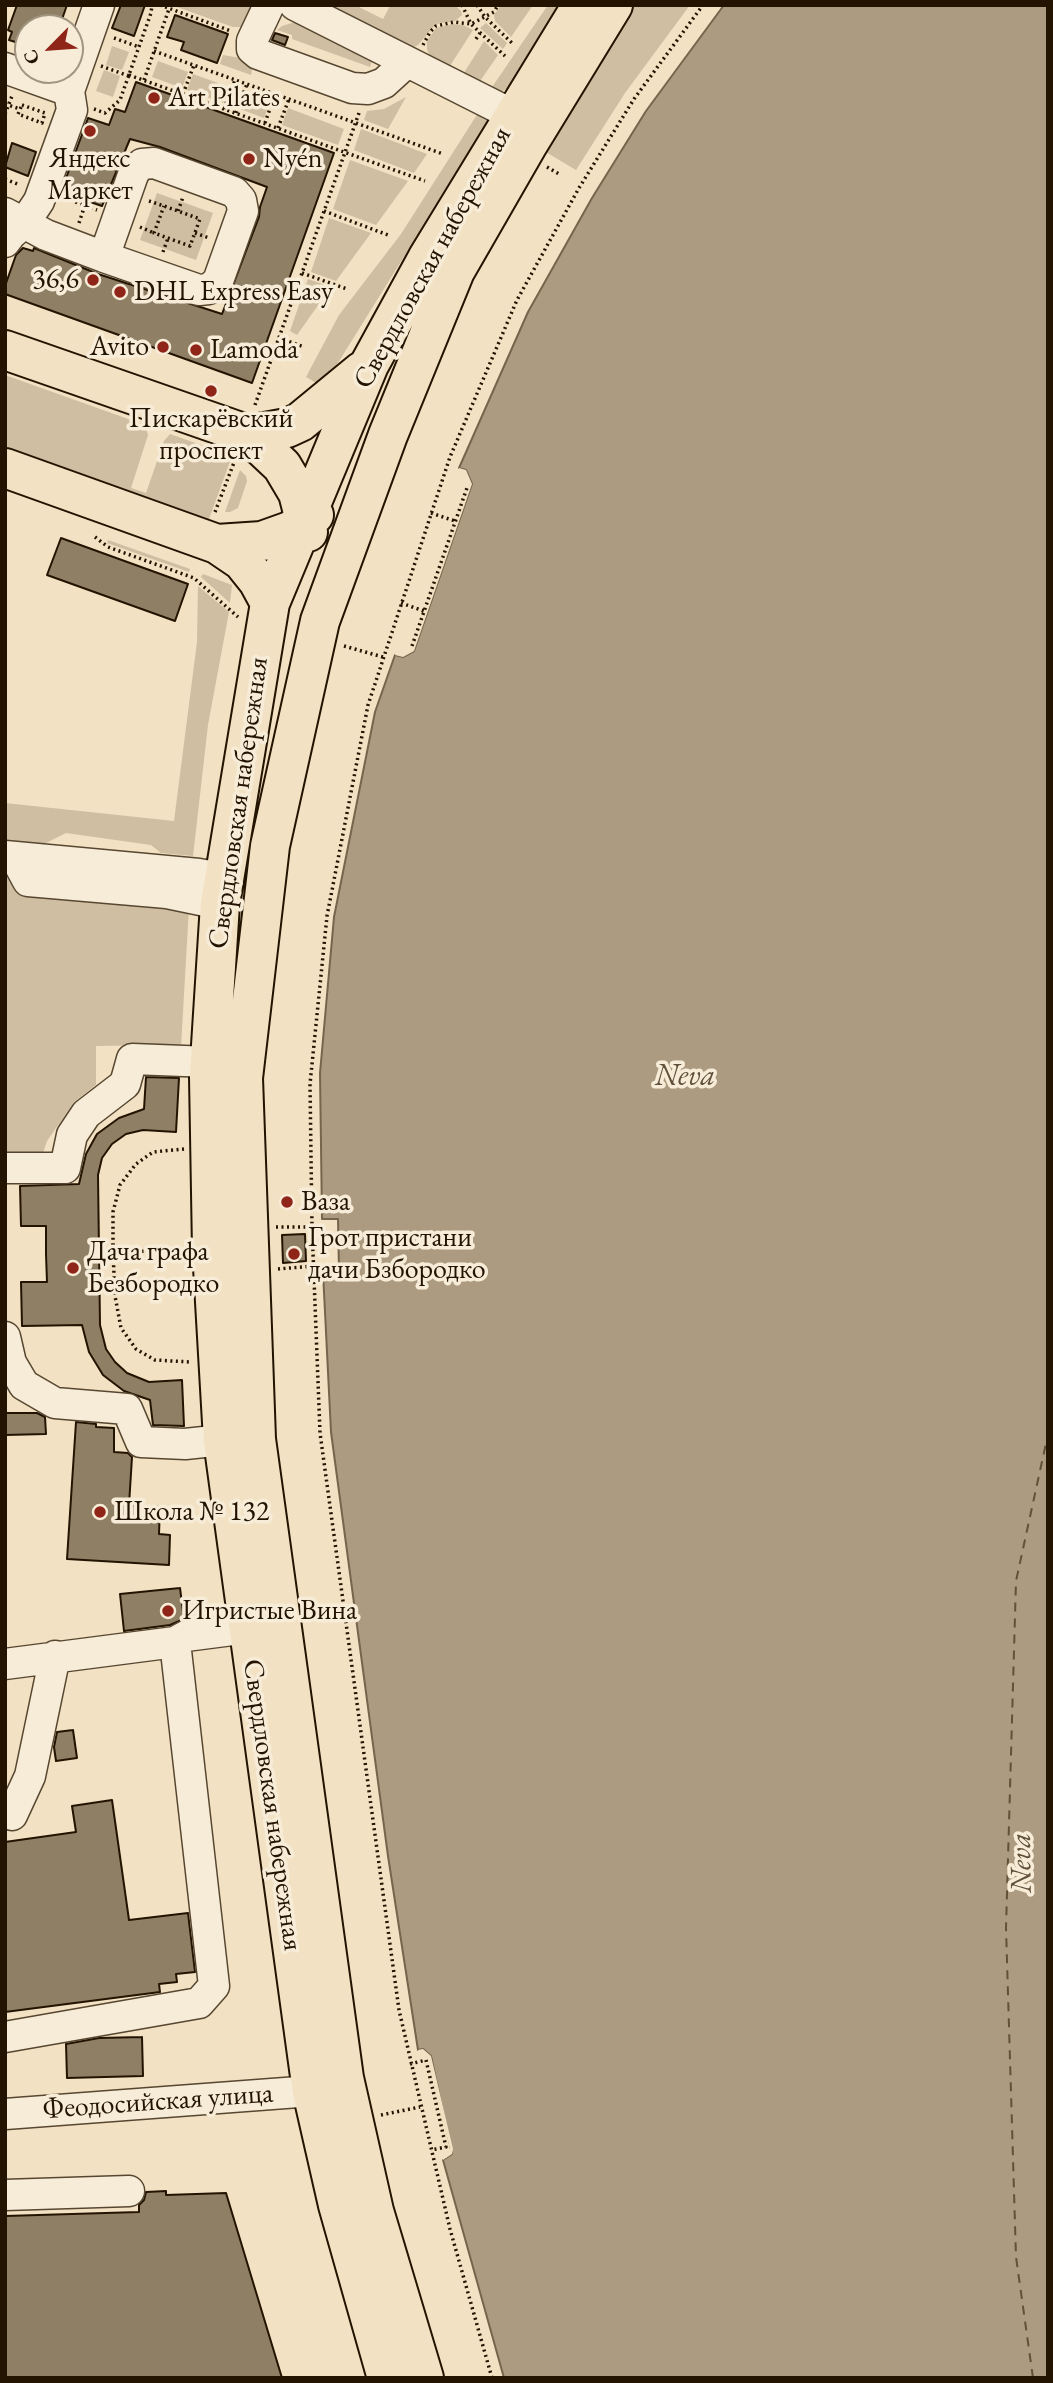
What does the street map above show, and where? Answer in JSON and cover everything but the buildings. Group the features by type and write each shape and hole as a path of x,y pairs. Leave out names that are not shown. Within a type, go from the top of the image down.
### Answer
{"main road":[{"name":"Свердловская набережная","path":"387,2378 338,2206 312,2091 223,1440 212,1250 210,1062 221,891 254,610 305,522 369,365 427,259 582,5"},
{"name":"Свердловская набережная","path":"424,2378 374,2211 344,2078 256,1440 243,1077 270,846 388,435 455,271 613,5"},
{"path":"5,351 246,434 282,466 298,493 305,522 290,531 262,541 214,532 5,468"},
{"path":"246,434 287,428 300,422 369,365"},
{"name":"Свердловская набережная","path":"305,522 357,478 388,435"},
{"name":"Свердловская набережная","path":"305,522 330,633"},
{"path":"214,532 258,581 254,610"}],"street":[{"path":"12,226 34,210 43,190 72,110 71,96 99,5"},
{"path":"270,5 253,38 252,49 258,54 352,88 368,89 384,83 414,55"},
{"path":"295,5 414,55 513,115"},
{"path":"10,77 71,96"},
{"path":"12,226 46,235 104,257 199,290 209,289 218,281 243,211 241,200 234,192 154,163 142,164 134,172 104,257"},
{"path":"10,857 199,873 221,891"},
{"path":"5,1168 65,1168 72,1135 86,1114 125,1084 132,1059 210,1062"},
{"path":"5,1337 12,1363 24,1385 55,1403 127,1409 141,1442 185,1444 223,1440"},
{"path":"5,1664 175,1642 186,1636 248,1628"},
{"path":"5,2037 199,2003 214,1986 175,1642"},
{"path":"12,1815 30,1776 55,1656"},
{"name":"Феодосийская улица","path":"5,2114 312,2091"},
{"path":"5,2195 129,2192"}],"path":[{"path":"71,96 105,113 120,100 152,5"},
{"path":"160,5 253,38"},
{"path":"462,5 471,24 505,56"},
{"path":"477,5 485,17 513,44"},
{"path":"414,55 436,26 454,22 471,24 494,12 498,5"},
{"path":"492,2378 430,2150 399,2010 320,1433 310,1084 327,916 368,705 450,457 517,300 579,188 634,99 703,5"},
{"path":"144,80 172,8"},
{"path":"476,39 480,33"},
{"path":"107,36 139,47"},
{"path":"154,51 443,154"},
{"path":"183,94 194,65"},
{"path":"100,66 425,181"},
{"path":"5,114 10,77"},
{"path":"224,109 234,80"},
{"path":"236,113 247,84"},
{"path":"214,532 279,338 368,89"},
{"path":"265,124 275,94"},
{"path":"278,128 289,99"},
{"path":"7,105 20,110"},
{"path":"22,105 45,113 42,123 18,114 20,110 22,105"},
{"path":"542,164 559,174"},
{"path":"43,190 118,217"},
{"path":"164,206 200,219 191,246 154,233 164,206"},
{"path":"324,211 388,235"},
{"path":"302,273 347,289"},
{"path":"279,338 303,347"},
{"path":"412,646 468,485"},
{"path":"431,513 455,521"},
{"path":"95,537 108,547 194,578 254,610"},
{"path":"401,603 424,611"},
{"path":"330,633 383,657"},
{"path":"184,1149 153,1152 136,1164 120,1185 113,1212 113,1252 115,1297 121,1328 136,1349 155,1360 190,1362"},
{"path":"273,1227 312,1227"},
{"path":"113,1252 186,1250"},
{"path":"274,1269 314,1266"},
{"path":"410,2064 426,2060 446,2147 430,2150"},
{"path":"374,2117 420,2107"}],"shaded area":[{"path":"250,5 250,16 241,27 233,27 177,7"},
{"path":"323,5 355,5 383,19 390,6 455,5 462,15 455,21 436,24 418,45 412,48"},
{"path":"501,5 533,5 511,37 495,21 494,15"},
{"path":"548,5 563,5 512,86 497,94 488,93"},
{"path":"634,5 690,5 625,93 576,170 544,151"},
{"path":"295,22 372,61 370,67 292,39 292,35 277,30"},
{"path":"486,23 507,43 503,49 480,28"},
{"path":"453,24 473,30 448,69 431,60 427,41 436,28"},
{"path":"484,41 498,55 478,84 462,76"},
{"path":"112,46 129,52 122,70 106,65"},
{"path":"223,55 246,59 253,64 251,75 220,64"},
{"path":"158,61 188,72 182,88 152,77"},
{"path":"104,70 120,76 113,97 96,91"},
{"path":"193,74 229,87 223,103 187,90"},
{"path":"246,93 270,102 264,118 240,109"},
{"path":"406,97 388,129 364,120 367,111 384,109"},
{"path":"288,108 344,129 338,145 282,125"},
{"path":"480,110 487,123 323,387 306,377 339,315 401,234"},
{"path":"361,129 427,154 414,173 354,150"},
{"path":"350,160 408,181 376,225 333,209"},
{"path":"157,193 213,213 196,260 140,240"},
{"path":"329,218 371,233 336,281 311,272"},
{"path":"308,279 331,287 297,335 290,331"},
{"path":"5,375 145,425 148,435 131,488 146,493 164,441 170,434 232,456 209,519 5,446"},
{"path":"240,470 247,481 238,508 225,512"},
{"path":"108,540 190,569 189,572 107,543"},
{"path":"203,574 232,585 230,603 201,577"},
{"path":"198,586 229,612 208,725 193,856 161,853 151,845 66,833 42,845 5,841 5,803 174,821 197,642"},
{"path":"5,870 189,907 181,1047 96,1046 96,1085 74,1102 47,1141 40,1162 5,1161"}],"water":[{"name":"Neva","path":"724,5 1048,5 1048,2378 504,2378 443,2160 452,2154 431,2056 423,2049 418,2050 388,1856 331,1432 323,1272 339,1271 338,1219 322,1219 320,1073 334,917 375,712 395,655 403,657 414,651 472,484 466,470 459,468 528,312 592,198 646,111"}],"pier":[{"path":"459,468 466,470 472,484 414,651 403,657 395,655 396,652 402,654 411,649 469,484 464,473 458,472"},
{"path":"423,2049 431,2056 453,2149 452,2154 443,2160 442,2156 450,2149 428,2058 423,2053 419,2054 418,2050"}],"ferry route":[{"path":"1033,2378 1016,2257 1006,1928 1016,1581 1048,1434"}],"place":[{"name":"Art Pilates","path":"154,98"},
{"name":"Яндекс Маркет","path":"90,131"},
{"name":"Nyén","path":"249,159"},
{"name":"36,6","path":"93,280"},
{"name":"DHL Express Easy","path":"120,292"},
{"name":"Avito","path":"163,347"},
{"name":"Lamoda","path":"196,350"},
{"name":"Пискарёвский проспект","path":"211,391"},
{"name":"Ваза","path":"287,1202"},
{"name":"Грот пристани дачи Бзбородко","path":"294,1254"},
{"name":"Дача графа Безбородко","path":"73,1268"},
{"name":"Школа № 132","path":"100,1512"},
{"name":"Игристые Вина","path":"168,1611"}]}
